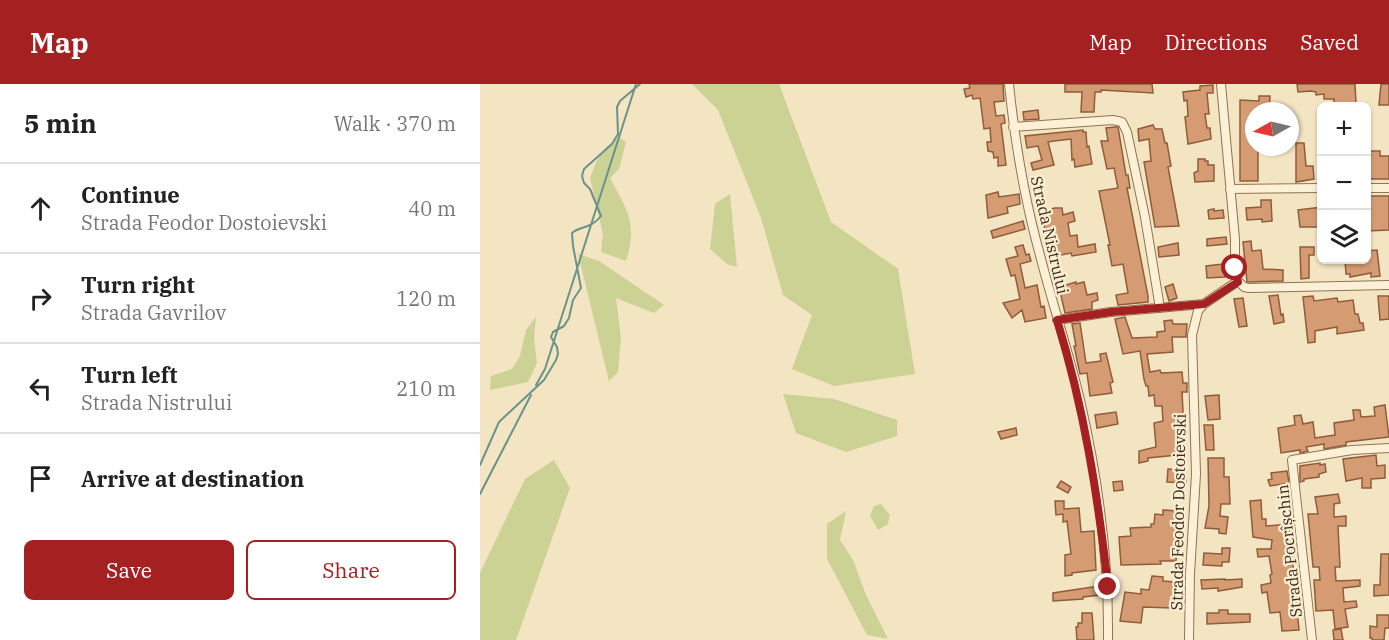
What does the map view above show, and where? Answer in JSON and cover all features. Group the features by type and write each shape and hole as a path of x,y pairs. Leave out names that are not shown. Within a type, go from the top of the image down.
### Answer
{"street":[{"name":"Strada Nistrului","path":"1009,84 1013,127 1031,223 1080,402 1096,484 1108,587 1108,640"},
{"path":"1221,84 1238,282 1244,288 1389,285"},
{"path":"1013,127 1113,120 1122,122 1127,132 1145,217 1160,308"},
{"path":"1230,189 1317,188"},
{"path":"1371,188 1389,188"},
{"path":"1057,320 1204,304 1238,282"},
{"name":"Strada Feodor Dostoievski","path":"1189,640 1196,474 1192,334 1198,311 1204,304"},
{"name":"Strada Pocrîșchin","path":"1312,640 1292,460 1352,450 1389,448"}],"green space":[{"path":"692,84 779,84 831,222 898,269 915,374 834,386 792,369 812,315 783,295 761,218 718,110"},
{"path":"619,137 626,142 619,169 610,178 626,208 631,226 626,261 601,252 603,234 590,178 597,160 606,147"},
{"path":"730,194 737,267 727,264 710,249 715,204"},
{"path":"578,254 599,261 664,305 654,313 616,298 621,338 618,372 609,381"},
{"path":"536,317 534,338 537,363 528,382 490,390 491,376 512,369 520,356 526,330"},
{"path":"783,394 834,399 897,420 897,436 846,452 796,433"},
{"path":"554,460 570,488 516,640 480,640 480,573 525,479"},
{"path":"881,504 890,515 888,524 878,530 870,516 874,506"},
{"path":"846,511 840,540 853,560 866,595 888,639 867,635 827,559 827,524"}],"building":[{"path":"969,84 1003,84 1004,101 994,102 996,116 1004,115 1005,123 1001,124 1006,165 998,166 998,157 994,158 993,152 988,151 987,142 991,142 990,128 984,129 980,98 973,99 972,95 966,97 964,89 970,88"},
{"path":"1065,84 1152,84 1153,93 1101,90 1101,92 1095,92 1094,112 1081,112 1082,92 1065,92"},
{"path":"1297,84 1355,84 1356,102 1334,102 1334,99 1324,99 1324,94 1316,95 1316,92 1311,91 1298,92"},
{"path":"1381,84 1389,84 1389,105 1379,105"},
{"path":"1213,85 1213,93 1207,93 1209,114 1205,114 1211,139 1188,144 1185,117 1188,116 1187,100 1184,101 1183,92 1200,90 1200,86"},
{"path":"1259,96 1270,96 1270,102 1245,102 1245,156 1258,156 1258,181 1240,181 1240,100 1259,101"},
{"path":"1038,110 1039,119 1024,120 1023,112"},
{"path":"1153,125 1155,129 1162,129 1165,143 1167,143 1171,166 1168,167 1179,226 1155,227 1144,162 1151,161 1149,139 1139,141 1138,129"},
{"path":"1118,127 1148,302 1118,305 1116,295 1128,293 1123,264 1112,266 1099,191 1118,188 1114,168 1107,169 1101,141 1108,141 1106,128"},
{"path":"1083,130 1086,132 1092,164 1075,167 1074,159 1072,160 1071,139 1048,142 1054,165 1033,170 1031,163 1042,160 1038,146 1027,148 1025,136"},
{"path":"1299,143 1304,143 1306,166 1313,166 1314,179 1296,182 1296,156 1299,156"},
{"path":"1371,151 1380,151 1380,156 1389,156 1389,179 1371,179"},
{"path":"1198,159 1205,159 1208,165 1214,165 1214,181 1195,182 1194,173 1198,171"},
{"path":"1042,184 1044,198 1036,200 1034,185"},
{"path":"998,192 999,197 1019,194 1020,204 1007,207 1008,213 988,218 986,195"},
{"path":"1371,196 1389,196 1389,230 1371,231"},
{"path":"1261,200 1271,200 1272,221 1247,220 1246,208 1261,207"},
{"path":"1062,208 1063,215 1073,212 1075,221 1068,223 1070,236 1077,235 1078,247 1095,244 1096,252 1050,257 1041,211"},
{"path":"1317,208 1317,227 1300,227 1298,210"},
{"path":"1214,209 1214,211 1223,210 1224,218 1209,219 1208,210"},
{"path":"1023,221 1025,229 993,238 991,231"},
{"path":"1226,237 1227,244 1207,246 1207,239"},
{"path":"1251,241 1252,251 1261,250 1263,269 1283,270 1283,281 1247,282 1243,242"},
{"path":"1178,243 1179,255 1159,257 1158,247"},
{"path":"1023,245 1031,261 1020,264 1025,288 1037,285 1041,307 1044,306 1046,318 1025,322 1022,310 1012,318 1003,303 1020,299 1015,275 1011,276 1006,259 1018,256 1015,247"},
{"path":"1300,247 1314,247 1314,255 1309,255 1309,278 1301,279"},
{"path":"1377,250 1380,276 1371,277 1371,273 1350,277 1350,274 1346,274 1345,264 1371,264 1371,251"},
{"path":"1223,264 1225,277 1207,278 1206,266"},
{"path":"1076,282 1076,284 1084,282 1087,295 1097,293 1098,300 1092,302 1092,309 1065,313 1059,287"},
{"path":"1173,284 1177,298 1169,301 1165,287"},
{"path":"1278,295 1284,322 1274,324 1269,296"},
{"path":"1313,296 1314,301 1337,298 1338,302 1353,300 1355,314 1358,314 1364,330 1337,334 1337,327 1315,331 1315,342 1308,343 1303,297"},
{"path":"1378,296 1389,296 1389,319 1380,320"},
{"path":"1243,298 1247,326 1239,327 1234,299"},
{"path":"1125,317 1132,338 1157,337 1157,332 1165,331 1164,321 1172,320 1173,324 1187,324 1186,337 1172,337 1173,352 1147,354 1150,372 1160,370 1161,373 1182,372 1183,383 1187,383 1187,392 1182,392 1184,431 1176,432 1177,455 1148,458 1148,461 1139,463 1139,451 1156,447 1154,423 1163,421 1162,406 1155,406 1154,395 1149,396 1140,351 1123,354 1115,319"},
{"path":"1080,323 1086,363 1101,361 1100,354 1106,353 1113,382 1110,383 1112,393 1090,396 1087,373 1080,374 1074,346 1076,346 1072,324"},
{"path":"1219,395 1220,419 1208,420 1205,396"},
{"path":"1385,405 1389,437 1346,442 1346,445 1324,449 1324,444 1306,447 1308,451 1300,453 1300,450 1281,453 1278,428 1295,425 1294,416 1301,415 1303,424 1313,422 1315,438 1335,435 1334,423 1354,420 1353,410 1360,410 1361,417 1375,416 1374,407"},
{"path":"1116,412 1118,424 1097,428 1095,415"},
{"path":"1204,425 1213,425 1214,450 1206,450"},
{"path":"1016,428 1017,435 1001,439 998,432"},
{"path":"1376,455 1377,466 1385,465 1385,478 1371,479 1371,488 1362,488 1362,478 1346,481 1343,459"},
{"path":"1208,458 1224,458 1224,477 1229,477 1230,504 1221,504 1220,516 1228,517 1226,534 1219,533 1219,529 1205,528 1209,506"},
{"path":"1320,463 1320,465 1325,464 1326,472 1319,474 1319,477 1304,479 1300,482 1300,466"},
{"path":"1168,469 1181,470 1180,475 1186,475 1186,483 1167,482"},
{"path":"1287,471 1289,483 1270,486 1268,480 1272,479 1271,473"},
{"path":"1061,481 1071,487 1068,493 1057,487"},
{"path":"1122,481 1123,490 1114,491 1113,482"},
{"path":"1338,494 1340,503 1334,504 1334,517 1346,516 1346,526 1338,526 1340,567 1335,567 1336,581 1360,580 1360,586 1343,588 1344,602 1356,601 1357,607 1345,609 1348,627 1335,629 1333,610 1316,611 1314,580 1320,580 1319,567 1313,567 1308,514 1318,514 1315,497"},
{"path":"1261,500 1262,519 1266,519 1266,526 1289,524 1299,630 1282,631 1280,612 1270,613 1267,592 1262,593 1261,585 1271,583 1270,575 1272,574 1269,556 1258,557 1257,549 1271,549 1272,540 1253,537 1250,501"},
{"path":"1055,501 1064,501 1064,509 1079,508 1081,532 1094,531 1096,570 1065,576 1065,555 1071,554 1067,521 1063,522 1063,514 1056,515"},
{"path":"1163,510 1179,511 1177,531 1180,531 1179,540 1177,539 1176,561 1160,561 1161,564 1121,565 1119,537 1131,536 1130,528 1151,527 1151,524 1154,524 1155,514 1163,515"},
{"path":"1222,548 1230,548 1229,562 1222,562 1222,566 1203,565 1204,553 1222,554"},
{"path":"1381,554 1389,554 1389,595 1374,596 1374,585 1380,585"},
{"path":"1152,576 1163,577 1163,581 1175,582 1172,608 1143,607 1141,623 1120,621 1125,592 1141,594 1141,589 1149,590"},
{"path":"1242,579 1242,587 1218,591 1218,588 1202,589 1201,580"},
{"path":"1099,586 1100,595 1083,597 1083,599 1053,601 1053,593"},
{"path":"1219,610 1228,610 1228,614 1250,614 1250,622 1207,624 1207,613 1219,613"},
{"path":"1082,613 1092,613 1094,640 1077,640 1076,627 1078,623 1082,623"},
{"path":"1377,615 1389,615 1389,628 1385,628 1384,640 1370,638 1370,626 1377,627"},
{"path":"1341,629 1343,640 1334,640 1333,630"}],"waterway":[{"path":"536,385 545,369 636,84"},
{"path":"480,465 499,422 544,380 556,360 557,347 551,337 553,332 564,326 569,318 573,300 581,288 572,233 593,223 601,216 590,189 584,183 582,176 584,169 612,144 618,134 617,107 620,101 640,84"},
{"path":"480,494 531,395"}],"route":[{"path":"1108,587 1096,484 1072,368 1057,320 1111,312 1204,304 1238,282 1235,268"}]}
